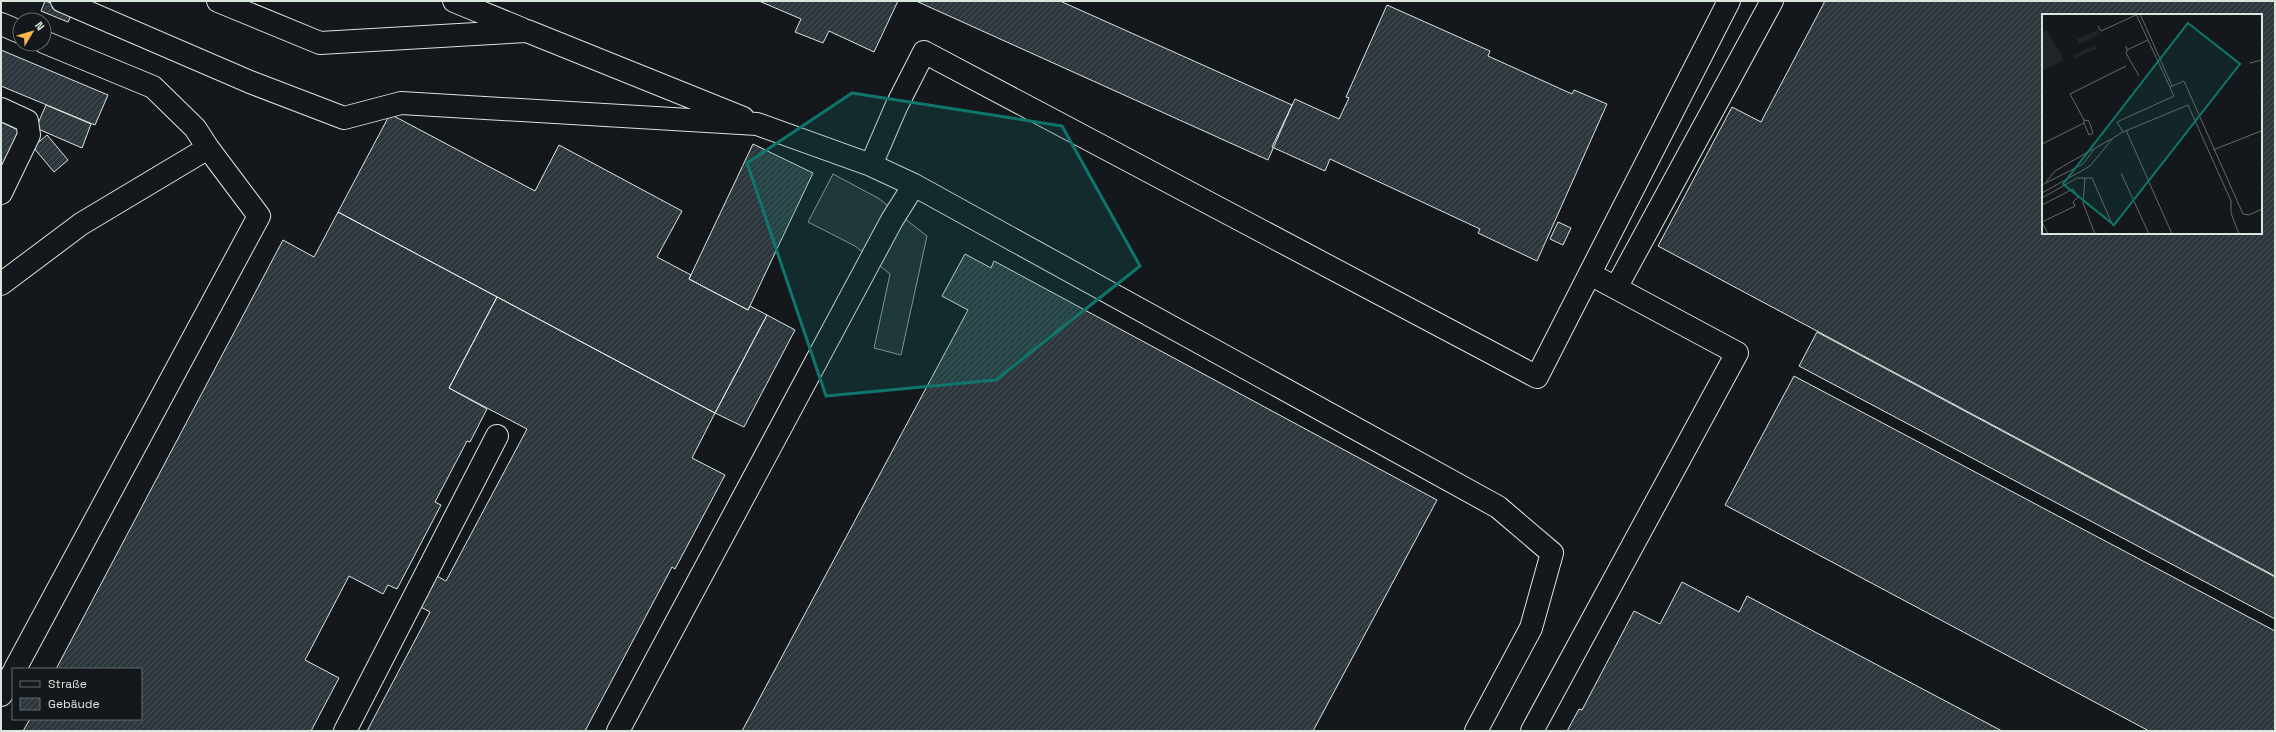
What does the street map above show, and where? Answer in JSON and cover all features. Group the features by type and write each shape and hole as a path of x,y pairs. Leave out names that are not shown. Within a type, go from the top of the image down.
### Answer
{"lane":[{"path":"62,1 250,82 344,118 401,103 758,124"},
{"path":"218,1 320,43 527,31"},
{"path":"454,1 758,124 871,165 914,185 1498,507 1552,553 1531,628 1476,731"},
{"path":"871,165 896,107 924,52 1537,377 1729,1"},
{"path":"1616,288 1772,1"},
{"path":"1,24 12,29"},
{"path":"16,668 259,216 208,148 195,128 153,87 52,45"},
{"path":"1,109 27,121 29,135 1,193"},
{"path":"1,284 81,224 208,148"},
{"path":"618,731 892,220 914,185"},
{"path":"1532,731 1737,353 1590,274"},
{"path":"346,731 497,436"},
{"path":"1,696 12,675"}],"highlighted area":[{"path":"852,93 1062,126 1140,266 996,380 826,396 747,163"}],"shaded area":[{"path":"833,174 878,198 927,236 901,355 874,348 890,274 855,246 808,222"}],"building":[{"path":"45,1 73,11 68,22 52,15 52,12 41,11"},
{"path":"759,1 898,1 874,52 829,31 823,43 795,32 801,19"},
{"path":"916,1 1060,1 1292,105 1268,160"},
{"path":"1825,1 2275,1 2275,576 1658,246 1732,107 1761,122"},
{"path":"1387,5 1490,51 1488,56 1572,94 1574,90 1607,104 1537,261 1478,233 1480,229 1330,159 1325,171 1272,147 1295,99 1339,119 1349,98 1346,97"},
{"path":"1,50 108,95 95,125 1,86"},
{"path":"46,105 91,124 82,148 36,128"},
{"path":"390,114 535,191 559,145 682,211 657,257 691,275 689,279 748,310 750,306 767,315 715,413 338,212"},
{"path":"1,122 20,131 1,171"},
{"path":"47,135 68,160 54,172 33,147"},
{"path":"753,144 813,173 748,310 689,279"},
{"path":"338,212 497,297 449,388 487,409 470,442 467,441 435,502 441,505 397,589 388,585 383,594 349,576 305,660 339,678 311,731 23,731 29,720 142,720 142,668 57,668 283,240 314,257"},
{"path":"1558,222 1571,228 1563,245 1550,239"},
{"path":"965,254 991,268 994,261 1437,500 1313,731 742,731 968,310 942,296"},
{"path":"497,297 715,413 692,458 725,475 675,569 672,567 585,731 367,731 430,612 419,606 435,575 446,581 527,429 449,388"},
{"path":"767,315 795,330 744,427 715,413"},
{"path":"1817,332 2275,577 2275,619 1799,366"},
{"path":"1794,376 2275,631 2275,731 2149,731 1725,505"},
{"path":"1682,582 1739,612 1747,596 2002,731 1567,731 1579,709 1582,710 1634,611 1660,624"}]}
